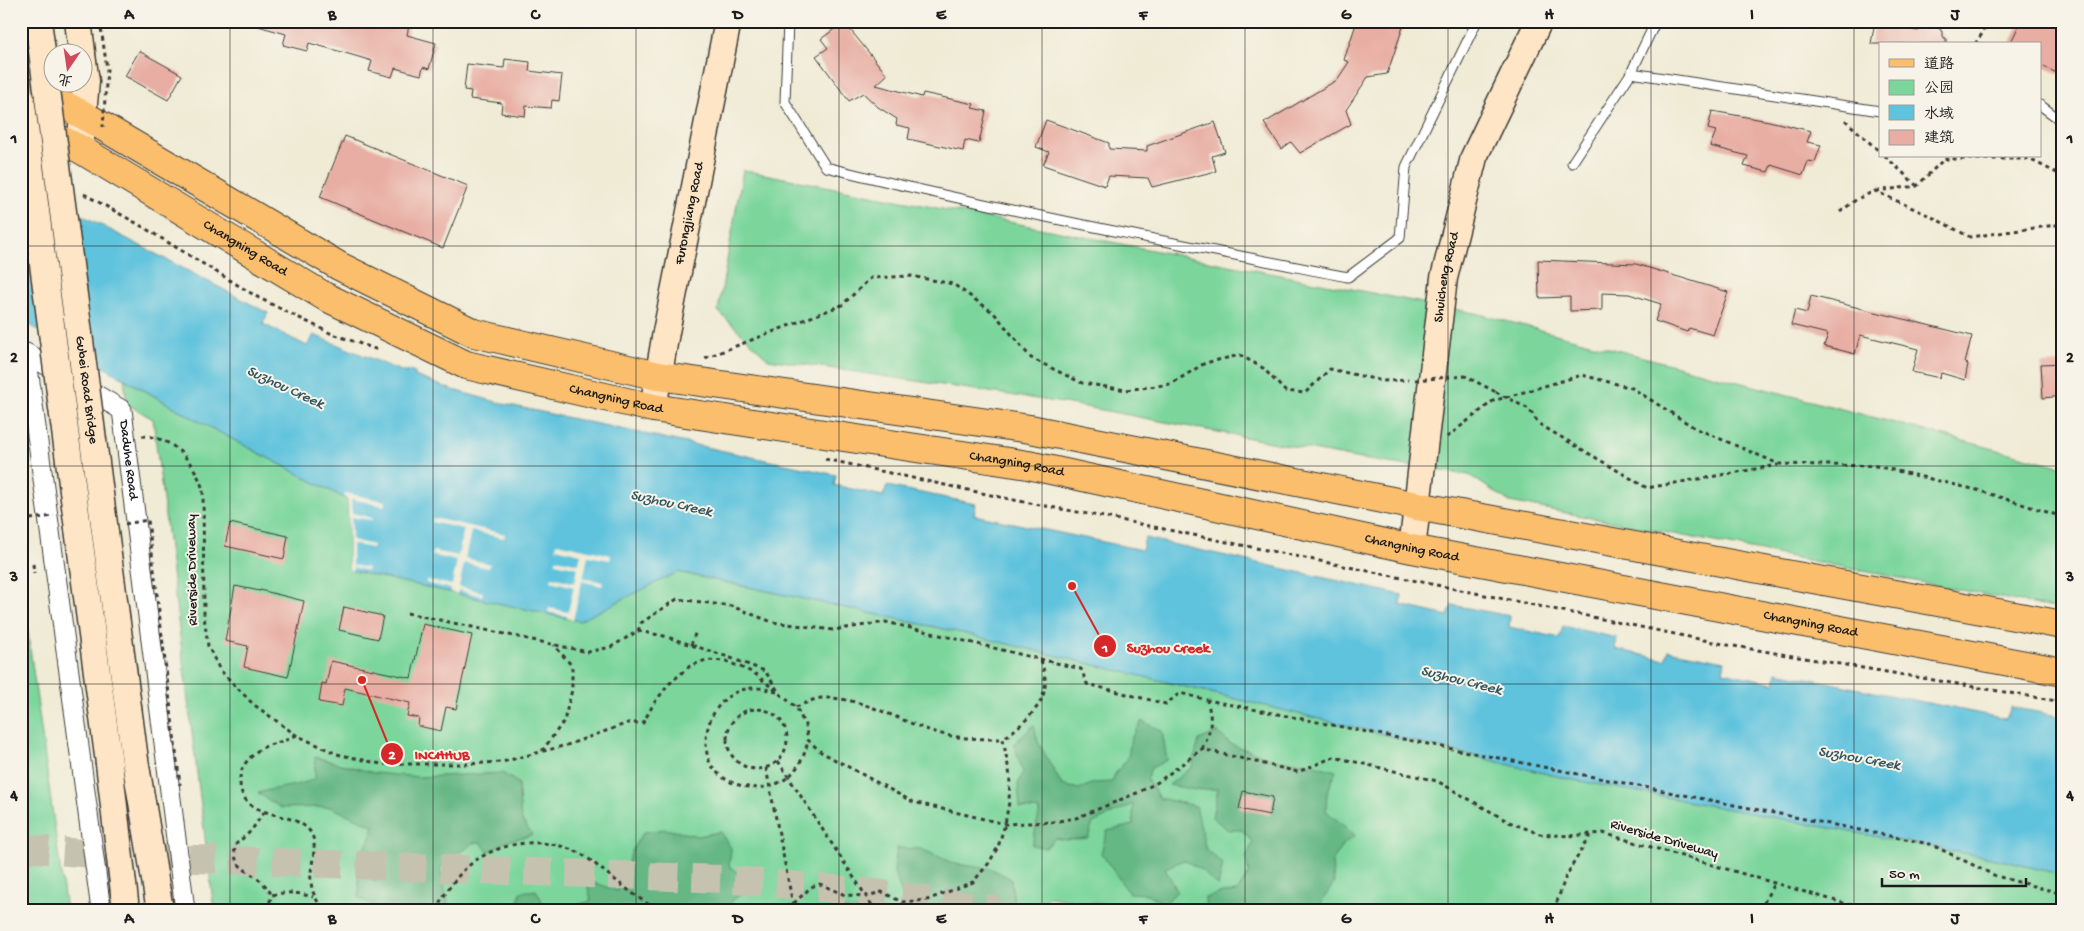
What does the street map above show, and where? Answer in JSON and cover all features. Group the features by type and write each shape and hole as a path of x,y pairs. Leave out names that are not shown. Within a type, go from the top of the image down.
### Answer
{"main road":[{"name":"Gubei Road Bridge","path":"38,21 136,760 160,910"},
{"path":"78,21 81,42"},
{"name":"Furongjiang Road","path":"653,408 728,21"},
{"name":"Shuicheng Road","path":"1412,549 1444,278 1474,157 1540,21"},
{"path":"21,82 94,122 339,266 474,333 658,376 1030,429 1417,506 2063,625"},
{"path":"80,149 94,122 88,92"},
{"name":"Gubei Road Bridge","path":"21,98 109,763 126,910"},
{"name":"Changning Road","path":"21,121 80,149 324,296 466,365 653,408 1028,464 1412,549 2063,672"}],"street":[{"name":"Daduhe Road","path":"101,910 26,353 122,410 185,910"}],"lane":[{"path":"788,21 785,102 826,167 884,182 1348,277 1400,238 1406,167 1477,21"},
{"path":"1572,163 1631,73 1656,21"},
{"path":"1631,73 1879,111"},
{"path":"2042,106 2063,122"}],"path":[{"path":"94,122 107,69 100,21"},
{"path":"1976,42 1984,31 1983,21"},
{"path":"1826,102 1879,151"},
{"path":"1887,158 1917,186"},
{"path":"1840,212 1857,199 1875,191 1917,186 1944,159 2029,159 2063,176"},
{"path":"1875,191 1970,237 2063,224"},
{"path":"704,358 842,305 871,278 911,276 953,284 994,313 1031,358 1082,383 1126,390 1171,384 1205,363 1240,355 1263,368 1285,391 1305,393 1330,370 1383,381 1465,376 1529,409 1539,424 1647,488 1779,464 1876,466 1977,490 2063,517"},
{"path":"1423,456 1493,401 1582,376 1632,388 1695,428 1779,464"},
{"name":"Riverside Driveway","path":"126,436 145,436 168,441 187,459 199,476 203,490 204,616 208,646 220,670 253,704 296,735 337,754 381,764 476,764 502,762 567,745 628,722 643,723 654,703 670,683 690,666 706,660 726,662 754,673 780,693 796,707 805,726 808,740"},
{"path":"105,527 148,520 180,785"},
{"path":"407,613 588,652 611,647 638,631 641,623 676,599 730,606 772,622 833,630 886,622 1082,669 1087,684 1166,704 1180,693 1206,700 1930,844 1996,876 2063,894"},
{"path":"638,631 664,636 765,671 780,693"},
{"path":"691,645 696,631"},
{"path":"541,752 564,721 572,690 572,666 554,645"},
{"path":"796,707 819,698 840,699 871,708 940,734 1003,739 1033,713 1044,694 1046,680 1041,659"},
{"path":"780,693 758,688 739,691 726,698 714,711 709,723 706,739 708,760 721,775 737,786 754,789 769,787 789,776 805,756 808,740"},
{"path":"808,740 821,752 913,802 1005,824 1053,822 1076,818 1137,793 1158,782 1202,750 1209,738 1211,715 1206,700"},
{"path":"761,708 774,714 784,723 788,736 786,750 778,761 766,768 752,769 746,767 730,754 726,741 728,728 736,716 748,710 761,708"},
{"path":"296,735 287,741 271,743 256,752 244,764 240,775 240,788 248,802 264,812 293,820 304,826 312,834 314,843 310,882 314,897 323,910"},
{"path":"771,910 792,905 811,887 820,884 845,895 866,896 882,892 902,902 927,900 973,882 989,863 998,847 1005,824 1009,802 1010,776 1003,739"},
{"name":"Riverside Driveway","path":"1202,750 1298,772 1334,757 1436,781 1509,822 1540,834 1569,836 1603,833 1867,910"},
{"path":"778,761 875,910"},
{"path":"766,768 794,910"},
{"path":"264,812 251,831 235,845 234,854 240,866 262,882 272,895"},
{"path":"1554,910 1566,876 1591,834"},
{"path":"434,910 462,872 484,856 517,844 541,842 559,845 582,854 639,899 657,910"},
{"path":"1760,910 1774,883"},
{"path":"272,895 295,892 314,897"},
{"path":"267,910 272,895"}],"green space":[{"path":"743,170 1479,314 2063,467 2063,610 1510,502 1469,475 1355,458 1070,404 768,359 718,311"},
{"path":"124,379 200,422 348,500 350,570 579,621 677,572 958,632 1569,779 2001,860 2063,875 2063,910 1146,910 1049,897 1031,910 214,910 153,419 127,404"},
{"path":"21,583 66,910 21,910"},
{"path":"1142,721 1162,731 1167,760 1151,768 1147,779 1159,798 1196,806 1206,850 1223,864 1218,886 1201,870 1184,860 1165,868 1177,891 1165,904 1147,894 1129,893 1101,853 1107,831 1133,825 1133,804 1093,823 1088,838 1066,840 1055,838 1046,848 1032,845 1040,810 1020,808 1018,784 1023,773 1014,744 1034,725 1038,742 1062,785 1079,789 1094,783 1112,782 1115,774 1128,758 1131,738"},
{"path":"1218,732 1230,744 1276,760 1306,763 1336,771 1327,793 1326,811 1355,835 1342,845 1332,863 1334,883 1322,901 1321,910 1206,910 1205,898 1222,893 1237,892 1249,873 1246,858 1253,842 1242,830 1228,830 1212,817 1218,789 1195,790 1169,785 1192,767 1199,740"},
{"path":"315,757 374,773 420,777 502,773 518,783 521,819 532,835 507,841 488,852 481,842 472,843 466,849 450,856 440,868 449,908 447,910 378,910 377,907 359,898 359,865 374,826 330,807 281,808 258,793 301,784 315,779"},
{"path":"665,829 698,836 720,832 731,848 729,867 746,877 743,893 734,899 726,910 560,910 591,901 587,883 599,884 617,891 639,838 644,832"},
{"path":"897,848 921,849 955,864 992,869 1011,879 1014,904 1009,910 908,910 894,872"},
{"path":"536,890 544,905 554,910 506,910 516,908 521,892"}],"water":[{"path":"21,183 268,313 263,324 307,346 314,335 406,373 408,370 415,373 415,376 453,390 504,404 836,475 834,485 883,496 887,486 976,504 974,515 1142,550 1145,538 1402,595 1400,605 1448,616 1452,605 1510,616 1509,627 1560,638 1563,626 1617,638 1615,649 1665,660 1668,650 1725,661 1723,672 1774,683 1777,672 2006,719 2011,707 2063,717 2063,875 2001,860 1569,779 958,632 678,572 579,621 349,570 348,500 200,422 21,320"}],"pier":[{"path":"345,493 385,501 384,506 351,499 352,513 372,518 372,520 351,517 352,540 373,545 372,548 352,544 352,565 368,568 367,571 353,567 352,571 349,570 348,500 345,498"},
{"path":"433,518 505,534 504,538 471,531 465,558 490,564 489,568 464,563 459,587 483,592 482,596 458,590 457,594 450,592 451,589 426,583 426,580 452,585 457,561 432,555 433,551 458,556 464,529 432,522"},
{"path":"557,543 611,555 610,560 588,556 583,578 603,582 602,586 582,581 573,620 567,618 567,616 548,612 549,608 568,612 574,587 551,581 552,577 575,583 578,568 556,563 556,559 579,564 581,554 556,548"}],"building":[{"path":"258,21 360,21 383,27 385,21 393,21 409,25 407,35 436,43 429,69 423,67 421,75 395,68 392,77 369,71 372,61 342,52 309,43 307,51 283,45 286,34 258,26"},
{"path":"1357,21 1405,21 1387,74 1368,77 1346,110 1351,124 1300,153 1291,142 1282,149 1264,123 1337,80 1349,62 1344,60"},
{"path":"1875,21 1918,31 1925,25 1934,25 1941,30 1944,38 1946,38 1946,42 1879,42 1879,44 1871,44"},
{"path":"2021,21 2063,21 2063,76 2042,66 2042,42 2011,42"},
{"path":"844,22 887,75 876,85 922,97 923,93 974,104 972,108 986,111 979,143 965,140 963,151 908,139 910,128 896,125 897,119 878,107 863,93 849,101 816,56 828,48 821,39"},
{"path":"139,51 182,75 168,100 125,76"},
{"path":"505,59 530,62 529,71 562,75 559,101 552,100 551,108 526,106 525,116 501,113 502,103 470,99 471,91 464,90 467,64 504,68"},
{"path":"1712,111 1811,131 1807,142 1821,145 1815,162 1808,161 1803,175 1771,165 1768,172 1744,166 1748,156 1710,146 1716,131 1708,129"},
{"path":"1046,120 1109,143 1109,149 1147,151 1147,146 1215,122 1225,152 1212,156 1216,171 1152,187 1148,178 1109,176 1105,186 1043,165 1049,152 1036,147"},
{"path":"345,136 468,186 443,248 320,197"},
{"path":"1538,260 1636,264 1728,292 1713,335 1689,328 1687,332 1655,321 1661,304 1629,294 1602,293 1602,310 1570,311 1570,297 1539,298"},
{"path":"1811,296 1972,336 1965,363 1968,364 1965,380 1941,373 1940,378 1912,372 1918,349 1860,335 1855,354 1824,346 1828,334 1791,325 1795,310 1807,313"},
{"path":"2063,363 2063,396 2043,398 2041,364"},
{"path":"230,523 288,536 284,559 225,546"},
{"path":"235,586 304,601 288,677 244,667 248,646 225,641"},
{"path":"344,607 383,616 378,639 339,630"},
{"path":"423,624 472,635 456,709 446,707 441,731 418,726 419,718 407,716 410,703 345,688 342,706 319,702 322,683 326,684 331,661 411,678"},
{"path":"1243,791 1273,797 1270,815 1239,809"}],"tunnel":[{"path":"21,848 117,856 722,879 867,892 998,910"}],"place":[{"name":"Suzhou Creek","path":"1072,586"},
{"name":"INCHHUB","path":"362,680"}]}
